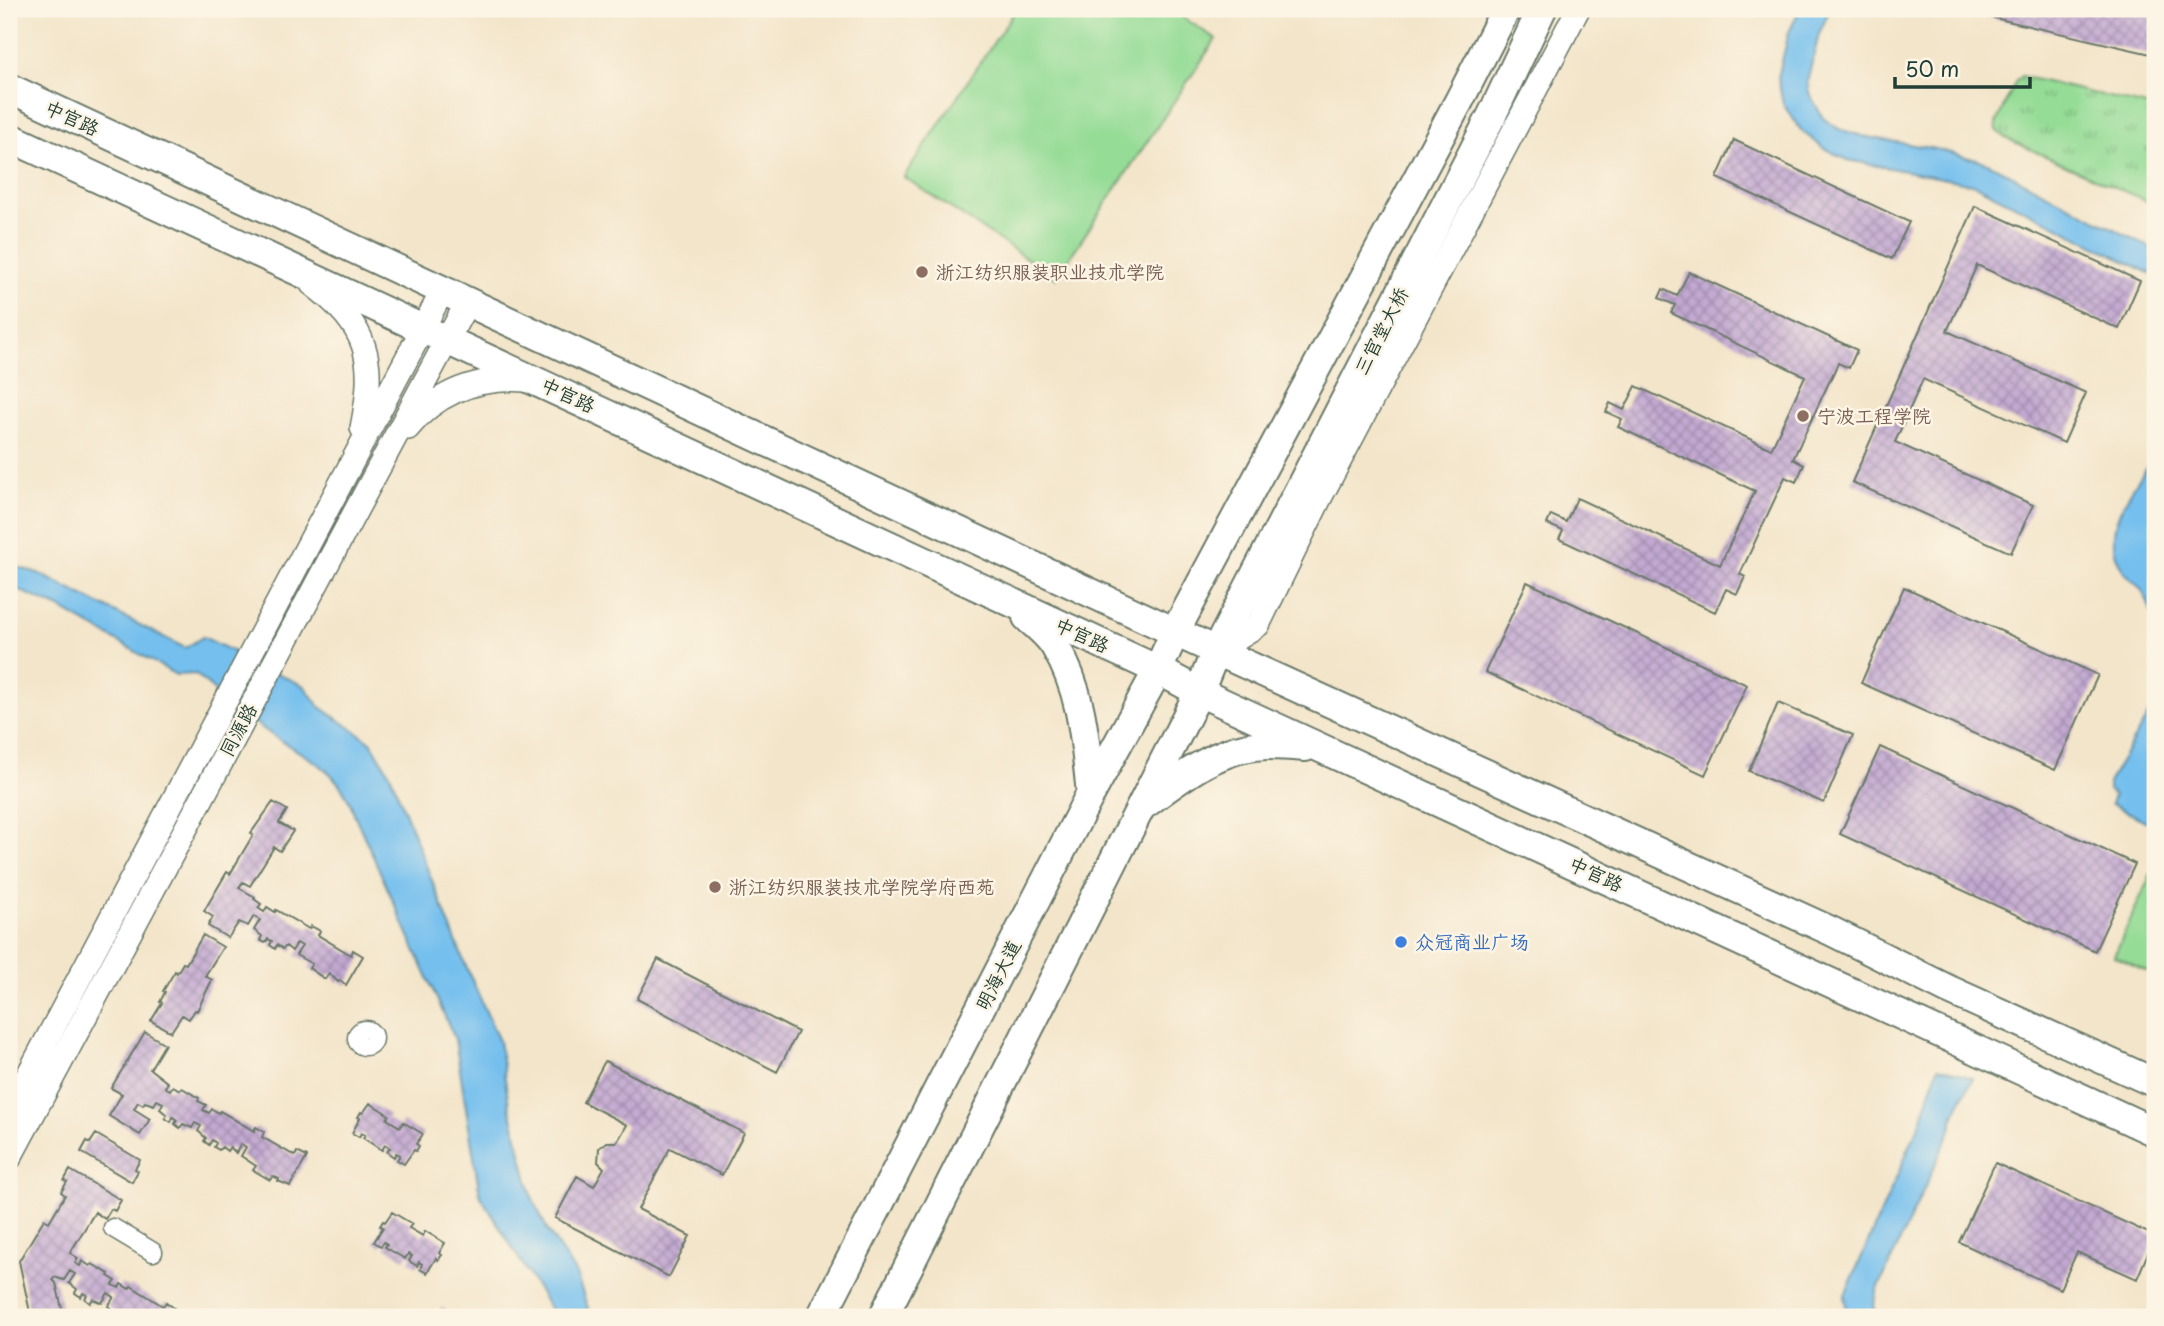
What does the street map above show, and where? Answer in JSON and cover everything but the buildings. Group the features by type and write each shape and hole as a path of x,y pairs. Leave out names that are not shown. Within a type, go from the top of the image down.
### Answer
{"main road":[{"name":"三官堂大桥","path":"1175,632 1506,9"},
{"name":"三官堂大桥","path":"1216,651 1492,115 1542,9"},
{"name":"中官路","path":"9,88 1175,632 1832,931 1947,989 2155,1083"},
{"name":"中官路","path":"9,137 1158,670 1199,692 2155,1132"},
{"path":"1012,603 1055,646 1074,687 1082,715 1091,793"},
{"name":"明海大道","path":"821,1317 1091,793 1158,670 1175,632"},
{"path":"883,1317 1199,692 1216,651"},
{"path":"1140,807 1190,770 1232,751 1265,745 1321,748"}],"street":[{"path":"1216,651 1258,625 1319,500 1578,9"},
{"path":"290,267 350,318 364,346 370,369 358,450"},
{"name":"同源路","path":"9,1111 358,450 435,333 456,296"},
{"name":"同源路","path":"9,1159 382,461 435,333"},
{"path":"382,461 421,413 451,393 483,381 536,381"},
{"path":"113,1228 153,1252"}],"green space":[{"path":"1016,9 1170,9 1216,39 1056,278 904,177"},
{"path":"2021,76 2155,108 2155,205 2005,138 1997,130 1996,123"},
{"path":"2151,874 2155,876 2155,975 2114,956"}],"water":[{"path":"1800,9 1830,9 1819,34 1807,82 1809,93 1823,118 1839,129 1862,136 1936,149 1988,163 2155,250 2155,276 1973,184 1848,160 1823,148 1801,130 1783,104 1778,78 1789,32"},
{"path":"2155,456 2155,619 2142,590 2120,565 2114,536 2122,507"},
{"path":"9,565 38,573 185,648 203,637 304,686 319,706 371,742 390,774 465,964 499,1041 509,1105 532,1197 547,1229 576,1274 591,1317 555,1317 480,1195 455,1039 341,786 322,766 272,735 196,674 176,675 58,607 9,586"},
{"path":"2155,697 2155,826 2111,804 2114,795 2108,790 2108,783 2150,712"},
{"path":"1938,1067 1973,1078 1955,1112 1951,1130 1878,1289 1874,1304 1876,1317 1847,1317 1845,1295 1921,1121"}],"place":[{"name":"浙江纺织服装职业技术学院","path":"922,272"},
{"name":"宁波工程学院","path":"1803,416"},
{"name":"浙江纺织服装技术学院学府西苑","path":"715,887"},
{"name":"众冠商业广场","path":"1401,942"}]}
